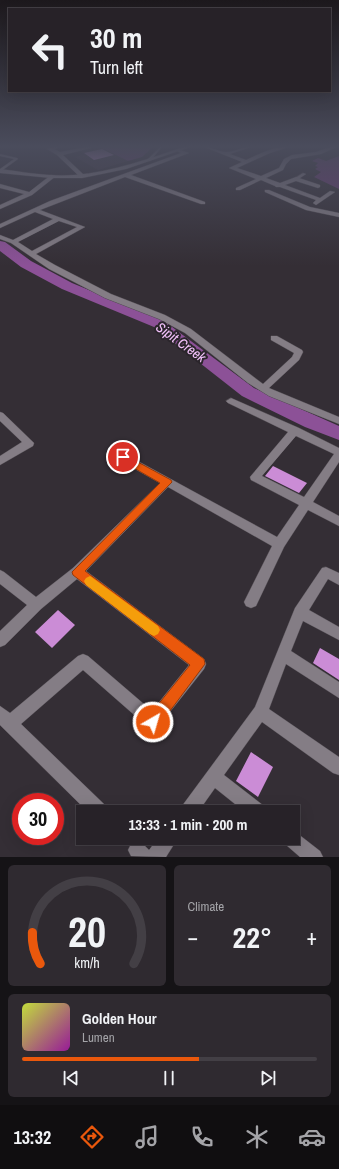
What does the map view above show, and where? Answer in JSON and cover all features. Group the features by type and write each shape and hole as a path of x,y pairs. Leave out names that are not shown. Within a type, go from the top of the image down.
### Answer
{"street":[{"path":"0,186 30,194"},
{"path":"0,207 30,194 40,186"},
{"path":"0,226 52,202 95,186"},
{"path":"156,186 203,203"},
{"path":"238,189 245,186"},
{"path":"321,200 279,186 267,191 268,193 308,209 339,215"},
{"path":"308,209 332,192"},
{"path":"31,254 82,228 34,210"},
{"path":"13,242 58,219"},
{"path":"0,237 13,242 31,254 108,296 162,318 188,331 251,381 305,408 339,421"},
{"path":"264,388 284,370 299,353 297,349 274,338"},
{"path":"231,401 295,430 339,453 278,544 251,602"},
{"path":"0,415 29,443 0,461"},
{"path":"295,430 255,477 339,521"},
{"path":"123,457 278,544"},
{"path":"0,640 36,605 77,572 167,482"},
{"path":"77,572 199,664 153,722 83,661 5,719 93,805"},
{"path":"193,805 260,712 300,612 326,572 339,579"},
{"path":"0,576 36,605"},
{"path":"300,612 339,634"},
{"path":"284,654 339,691"},
{"path":"260,712 339,767"},
{"path":"214,777 249,805"},
{"path":"155,857 164,845"},
{"path":"299,845 314,857"}],"building":[{"path":"273,466 307,483 299,493 265,476"},
{"path":"58,610 75,625 52,648 35,632"},
{"path":"320,648 339,659 339,680 313,663"},
{"path":"251,752 273,767 258,797 236,781"}],"waterway":[{"name":"Sipit Creek","path":"0,245 26,264 67,286 159,324 248,392 339,433"}],"slow traffic":[{"path":"90,581 154,630"}],"route":[{"path":"123,457 167,482 77,572 199,664 153,722"}]}
